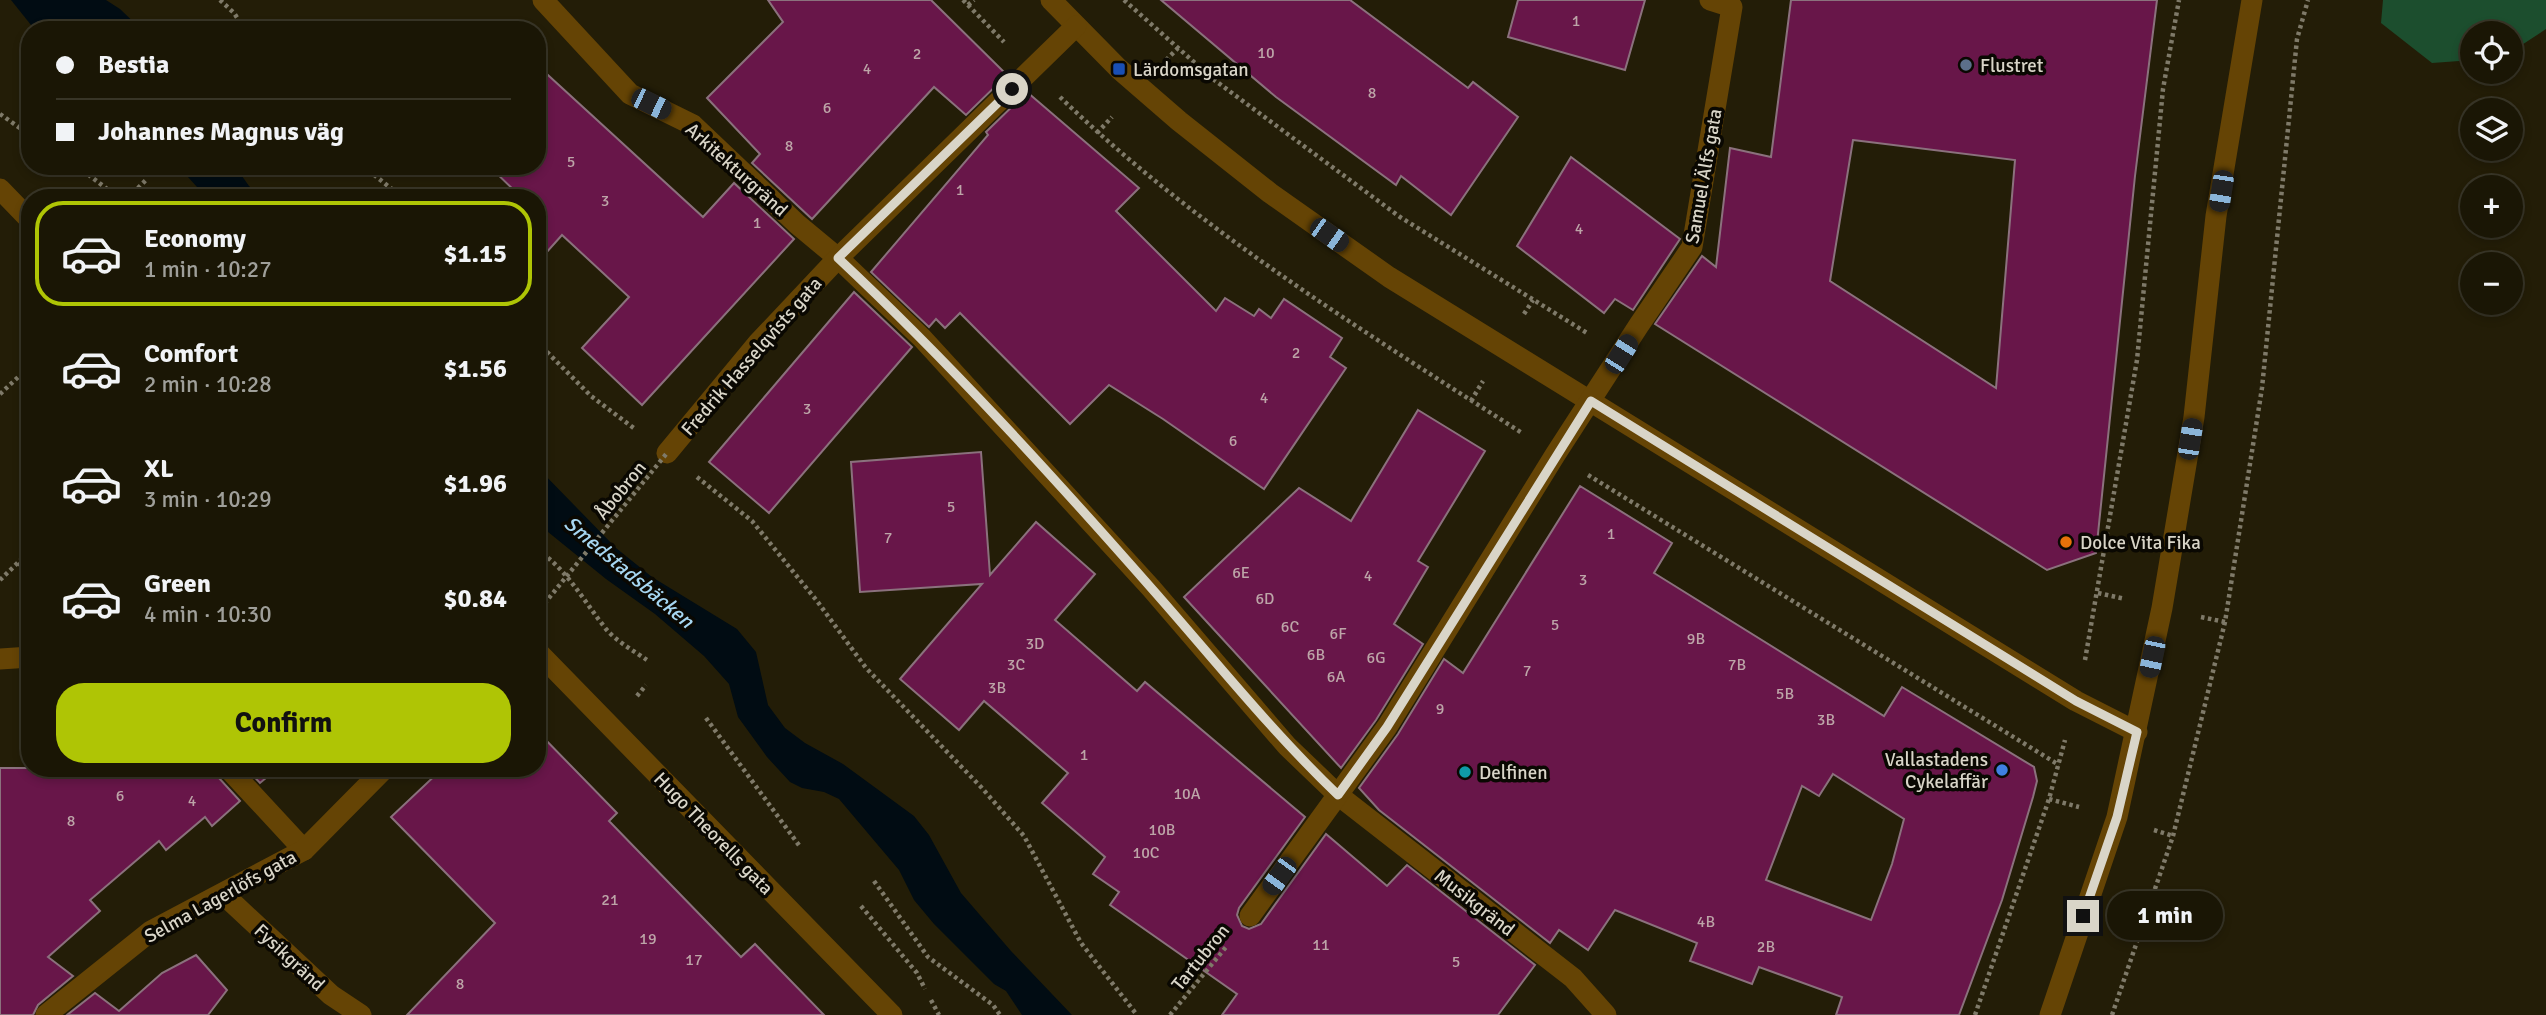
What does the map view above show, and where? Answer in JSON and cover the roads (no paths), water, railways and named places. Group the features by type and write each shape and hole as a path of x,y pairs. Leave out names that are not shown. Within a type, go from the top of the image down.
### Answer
{"street":[{"name":"Arkitekturgränd","path":"543,0 630,94 693,125 797,225 838,258 922,338 1151,588 1287,746 1338,795"},
{"path":"1051,0 1139,87 1270,193 1389,277 2076,701 2137,732"},
{"name":"Samuel Älfs gata","path":"1250,916 1387,727 1555,455 1692,247 1732,6 1710,0"},
{"path":"2050,1015 2117,817 2137,732 2181,504 2202,358 2217,216 2252,0"},
{"name":"Fredrik Hasselqvists gata","path":"662,449 838,258 1076,26"},
{"path":"0,189 21,211"},
{"path":"0,659 21,658"},
{"name":"Hugo Theorells gata","path":"546,660 892,1015"},
{"path":"236,777 304,850"},
{"name":"Selma Lagerlöfs gata","path":"47,1015 151,931 304,850 376,777"},
{"name":"Musikgränd","path":"1338,795 1573,978 1606,1015"},
{"name":"Fysikgränd","path":"223,894 331,995 361,1015"}],"water":[{"path":"11,0 106,0 133,21 28,21"},
{"path":"186,175 241,175 252,189 199,189"},
{"name":"Smedstadsbäcken","path":"546,476 616,548 652,577 737,629 756,652 768,705 785,728 805,743 843,764 914,816 929,835 961,893 1072,1015 1022,1015 1006,991 994,984 934,924 914,900 899,870 839,799 790,782 767,757 738,717 729,684 704,656 655,614 546,530"}],"place":[{"name":"Flustret","path":"1966,65"},
{"name":"Lärdomsgatan","path":"1119,69"},
{"name":"Dolce Vita Fika","path":"2066,542"},
{"name":"Vallastadens Cykelaffär","path":"2002,770"},
{"name":"Delfinen","path":"1465,772"}]}
